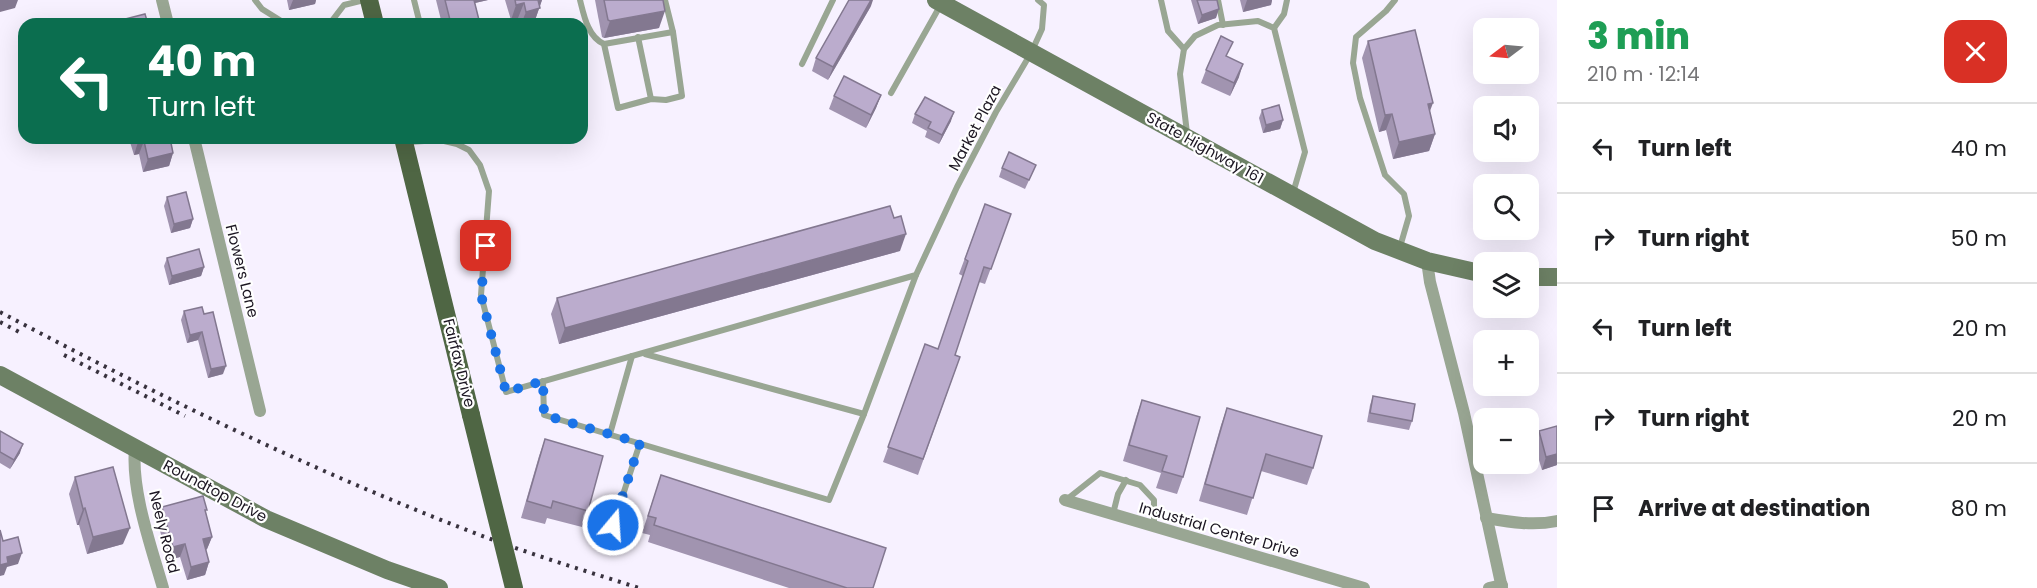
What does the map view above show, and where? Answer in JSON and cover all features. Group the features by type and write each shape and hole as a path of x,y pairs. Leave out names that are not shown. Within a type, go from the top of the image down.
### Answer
{"main road":[{"path":"369,0 374,18"},
{"name":"State Highway 161","path":"939,2 1347,226 1399,251 1427,261 1473,271"},
{"name":"Fairfax Drive","path":"405,144 514,588"},
{"path":"1539,277 1557,276"},
{"name":"Roundtop Drive","path":"0,375 266,519 427,586"}],"street":[{"path":"162,0 166,18"},
{"name":"Flowers Lane","path":"196,144 260,411"},
{"path":"1427,261 1430,282 1464,413 1498,587"},
{"name":"Neely Road","path":"135,448 137,486 163,588"},
{"name":"Industrial Center Drive","path":"1065,500 1364,588"},
{"path":"1486,519 1518,524 1557,521"}],"lane":[{"path":"255,0 262,9 276,18"},
{"path":"335,18 344,5 364,0"},
{"path":"414,0 418,18"},
{"path":"580,0 585,18"},
{"path":"604,44 618,108 651,99 666,100 682,96 673,32 665,0"},
{"path":"802,64 833,0"},
{"path":"1161,0 1168,31 1184,49"},
{"path":"1218,0 1223,25"},
{"path":"1274,28 1284,14 1287,0"},
{"path":"1395,0 1356,37 1353,63 1360,98 1385,175 1404,194 1409,216 1399,251"},
{"path":"891,93 939,2"},
{"name":"Market Plaza","path":"640,443 829,500 916,275 996,112 1031,53 1042,29 1042,2"},
{"path":"1187,138 1180,74 1184,49 1195,36 1223,25 1258,21 1274,28"},
{"path":"588,27 604,44 673,32"},
{"path":"1274,28 1305,152 1292,196"},
{"path":"638,37 651,99"},
{"path":"457,144 469,150 480,165 489,191 481,295 506,392 916,275"},
{"path":"642,354 864,414"},
{"path":"610,434 632,356"},
{"path":"543,381 544,415 640,443 613,525"},
{"path":"1065,500 1100,473 1126,480 1140,485 1154,500 1154,526"},
{"path":"1113,514 1118,494 1126,480"}],"building":[{"path":"445,0 474,0 478,18 450,18"},
{"path":"515,0 538,0 540,8 526,12 524,3 516,5"},
{"path":"604,0 663,0 665,11 610,21"},
{"path":"849,0 871,0 833,67 816,58"},
{"path":"1197,0 1217,0 1219,9 1202,15"},
{"path":"145,14 146,18 129,18"},
{"path":"1415,30 1433,103 1428,104 1435,134 1399,142 1392,114 1385,115 1368,41"},
{"path":"1221,36 1233,42 1226,56 1243,64 1234,83 1206,70"},
{"path":"844,76 881,95 871,115 834,96"},
{"path":"925,97 954,112 942,135 928,128 931,122 915,114"},
{"path":"1279,105 1283,120 1266,125 1262,110"},
{"path":"145,144 171,144 173,153 148,159"},
{"path":"1009,152 1036,165 1029,180 1002,168"},
{"path":"186,192 193,219 174,224 167,197"},
{"path":"985,204 1011,214 991,269 984,267 955,355 960,357 923,459 888,447 925,344 938,349 968,261 965,259"},
{"path":"890,206 894,218 901,216 906,234 565,328 557,298"},
{"path":"199,249 204,267 172,276 167,258"},
{"path":"202,307 204,314 213,312 226,366 211,369 202,332 190,335 184,311"},
{"path":"1373,396 1415,404 1412,421 1370,413"},
{"path":"1142,400 1200,417 1183,477 1162,471 1167,456 1129,445"},
{"path":"1227,408 1322,436 1313,468 1266,454 1253,498 1205,484"},
{"path":"1557,426 1557,454 1546,457 1539,431"},
{"path":"0,431 23,444 14,460 0,452"},
{"path":"545,439 603,456 588,511 553,501 551,508 527,501"},
{"path":"113,467 130,528 93,537 75,477"},
{"path":"661,475 886,548 873,588 847,588 654,525 656,518 648,516"},
{"path":"203,496 212,537 203,539 209,562 191,567 185,544 173,547 162,507"},
{"path":"0,530 3,541 18,537 22,553 7,557 8,563 0,565"}],"railway":[{"path":"0,312 174,401 351,483 492,540 639,588"},
{"path":"0,322 21,333"},
{"path":"64,355 185,416"}],"route":[{"path":"486,246 481,295 506,392 543,381 544,415 640,443 613,525"}]}
